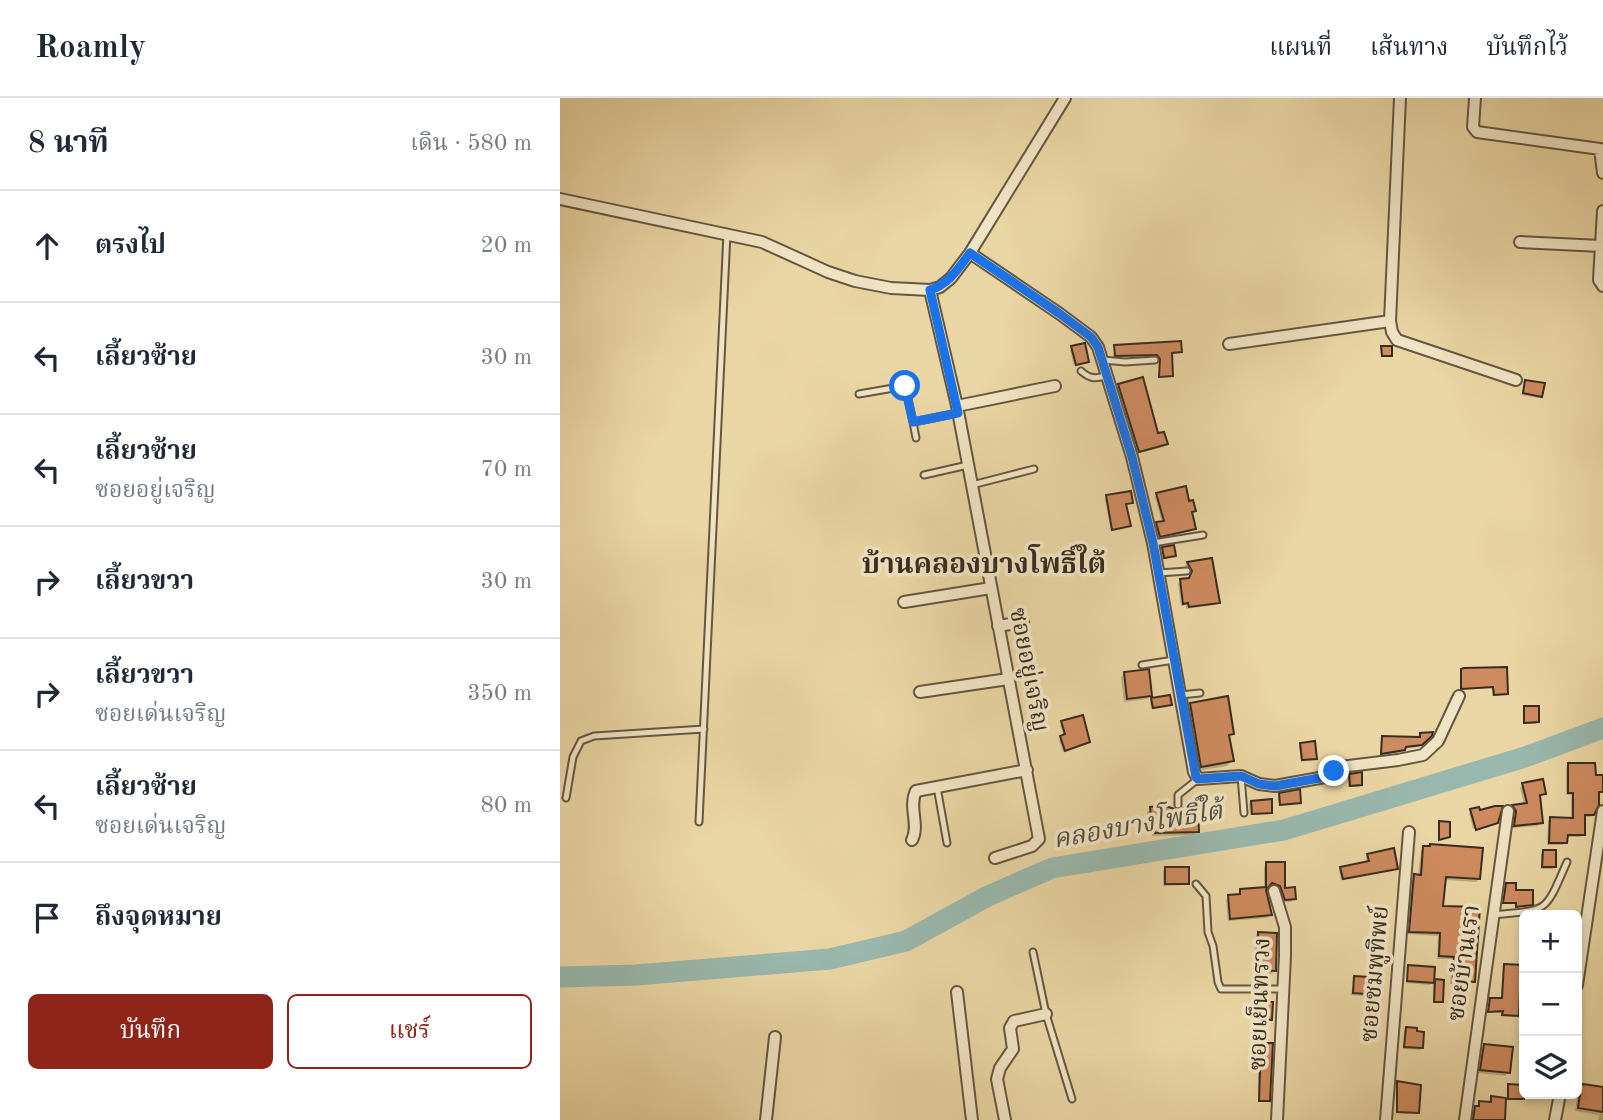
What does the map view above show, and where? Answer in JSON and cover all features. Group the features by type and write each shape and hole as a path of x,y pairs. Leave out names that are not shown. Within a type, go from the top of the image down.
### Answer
{"street":[{"path":"560,198 762,242 828,272 855,281 891,288 930,290 940,287 951,278 970,253 1065,98"},
{"path":"1400,98 1390,320 1392,332 1397,340 1516,380"},
{"path":"1475,98 1473,127 1477,132 1600,149 1603,173"},
{"path":"1603,211 1599,280 1603,286"},
{"path":"1520,242 1601,246"},
{"path":"970,253 1091,337 1103,360 1132,457 1153,543 1194,772 1198,779 1241,776 1259,784 1275,786 1325,777 1340,767 1423,755 1438,741 1459,696"},
{"name":"ซอยอยู่เจริญ","path":"930,290 958,409 1039,839 1031,846 995,859"},
{"path":"1229,344 1390,320"},
{"path":"958,409 1055,386"},
{"path":"904,602 991,588"},
{"path":"998,626 1023,622"},
{"path":"920,692 1008,679"},
{"path":"912,840 915,829 915,791 1027,770"},
{"name":"ซอยบ้านเรา","path":"1465,1120 1508,811"},
{"path":"1579,973 1603,811"},
{"name":"ซอยชมพูทิพย์","path":"1386,1120 1409,832"},
{"name":"ซอยเย็นทรวง","path":"1274,891 1285,927 1277,1120"},
{"path":"957,992 972,1120"},
{"path":"1005,1120 998,1079 1000,1068 1013,1049 1010,1028 1014,1021 1046,1014"},
{"path":"766,1120 775,1037"},
{"path":"1555,1120 1559,1099"}],"lane":[{"path":"699,822 727,233"},
{"path":"1103,360 1155,360"},
{"path":"1081,371 1088,378 1108,376"},
{"path":"859,394 905,386 916,438"},
{"path":"913,422 958,409"},
{"path":"924,475 968,465"},
{"path":"972,485 1034,469"},
{"path":"1153,543 1203,535"},
{"path":"1159,573 1187,571"},
{"path":"1143,664 1174,660"},
{"path":"1180,695 1200,693"},
{"path":"566,798 572,757 582,741 594,736 704,729"},
{"path":"1241,776 1244,813"},
{"path":"1178,805 1178,795 1198,779"},
{"path":"937,787 947,843"},
{"path":"1493,915 1544,907 1550,902 1566,862"},
{"path":"1196,884 1206,896 1208,932 1221,989 1284,989"},
{"path":"1033,953 1046,1014 1072,1099"}],"building":[{"path":"1181,341 1182,352 1172,353 1173,376 1159,377 1160,359 1157,355 1115,356 1114,345"},
{"path":"1085,343 1089,362 1076,365 1071,346"},
{"path":"1381,346 1392,346 1392,356 1382,356"},
{"path":"1143,377 1158,433 1164,432 1168,444 1139,452 1118,384"},
{"path":"1525,380 1545,383 1542,397 1523,393"},
{"path":"1186,486 1189,501 1193,500 1196,511 1192,512 1196,529 1160,537 1156,522 1164,521 1156,493"},
{"path":"1131,491 1133,503 1126,504 1131,526 1112,530 1106,495"},
{"path":"1174,545 1176,556 1164,558 1162,547"},
{"path":"1212,558 1220,603 1189,607 1188,603 1183,604 1180,579 1189,578 1192,571 1187,562"},
{"path":"1507,667 1508,694 1494,695 1493,687 1461,689 1461,669"},
{"path":"1149,669 1152,696 1127,699 1124,672"},
{"path":"1170,695 1172,705 1153,708 1151,698"},
{"path":"1228,696 1234,734 1229,735 1234,761 1201,767 1190,703"},
{"path":"1524,706 1539,706 1539,722 1524,723"},
{"path":"1083,715 1090,742 1065,751 1060,736 1065,734 1061,721"},
{"path":"1433,732 1422,745 1381,754 1382,736 1420,737 1420,733"},
{"path":"1315,741 1317,759 1302,760 1300,743"},
{"path":"1568,763 1595,763 1596,775 1603,775 1603,792 1599,792 1599,805 1594,815 1585,815 1585,835 1568,835 1567,843 1549,843 1550,817 1573,818 1573,793 1568,793"},
{"path":"1362,772 1362,785 1350,786 1349,774"},
{"path":"1543,779 1546,794 1540,795 1543,823 1514,826 1516,811 1512,805 1527,803 1522,783"},
{"path":"1300,789 1301,803 1280,805 1279,793"},
{"path":"1272,799 1272,813 1252,814 1251,801"},
{"path":"1166,806 1177,810 1198,807 1199,832 1155,833 1150,807"},
{"path":"1503,806 1498,823 1476,830 1470,809 1479,807 1480,810"},
{"path":"1439,821 1450,822 1450,837 1439,840"},
{"path":"1430,844 1483,848 1480,879 1446,877 1443,906 1480,907 1475,982 1453,981 1454,957 1439,956 1440,933 1409,932 1414,874 1421,875 1423,846"},
{"path":"1394,848 1398,869 1343,879 1340,867 1369,861 1367,854"},
{"path":"1543,850 1556,850 1556,867 1542,867"},
{"path":"1266,862 1285,862 1285,888 1295,887 1296,899 1285,900 1280,886 1272,883 1266,890 1272,915 1230,919 1228,895 1240,894 1240,889 1266,887"},
{"path":"1165,867 1189,867 1189,884 1165,884"},
{"path":"1506,883 1516,883 1516,890 1533,890 1533,905 1516,907 1516,903 1503,903"},
{"path":"1258,932 1277,933 1276,971 1257,970"},
{"path":"1504,964 1519,965 1519,1016 1502,1015 1503,1011 1488,1012 1490,998 1502,998"},
{"path":"1408,965 1435,967 1434,983 1407,981"},
{"path":"1354,976 1383,978 1381,995 1353,993"},
{"path":"1435,979 1444,980 1443,1002 1434,1002"},
{"path":"1260,1002 1273,1002 1272,1020 1259,1020"},
{"path":"1406,1027 1424,1032 1423,1048 1404,1047"},
{"path":"1261,1043 1273,1043 1270,1101 1259,1101"},
{"path":"1484,1044 1513,1047 1510,1073 1480,1070"},
{"path":"1397,1081 1421,1085 1419,1113 1397,1112"},
{"path":"1508,1084 1519,1085 1519,1099 1508,1099"},
{"path":"1582,1085 1603,1087 1603,1112 1578,1108 1579,1099 1582,1099"},
{"path":"1491,1096 1506,1098 1505,1120 1473,1120 1475,1106 1479,1106 1479,1101 1491,1102"}],"waterway":[{"name":"คลองบางโพธิ์ใต้","path":"560,977 636,975 830,959 906,941 988,896 1052,868 1284,830 1525,757 1603,728"}],"district":[{"name":"บ้านคลองบางโพธิ์ใต้","path":"984,566"}],"route":[{"path":"905,386 913,422 958,413 930,290 940,287 951,278 970,253 1091,337 1103,360 1132,457 1153,543 1196,777 1241,776 1259,784 1275,786 1325,777 1334,771"}]}
